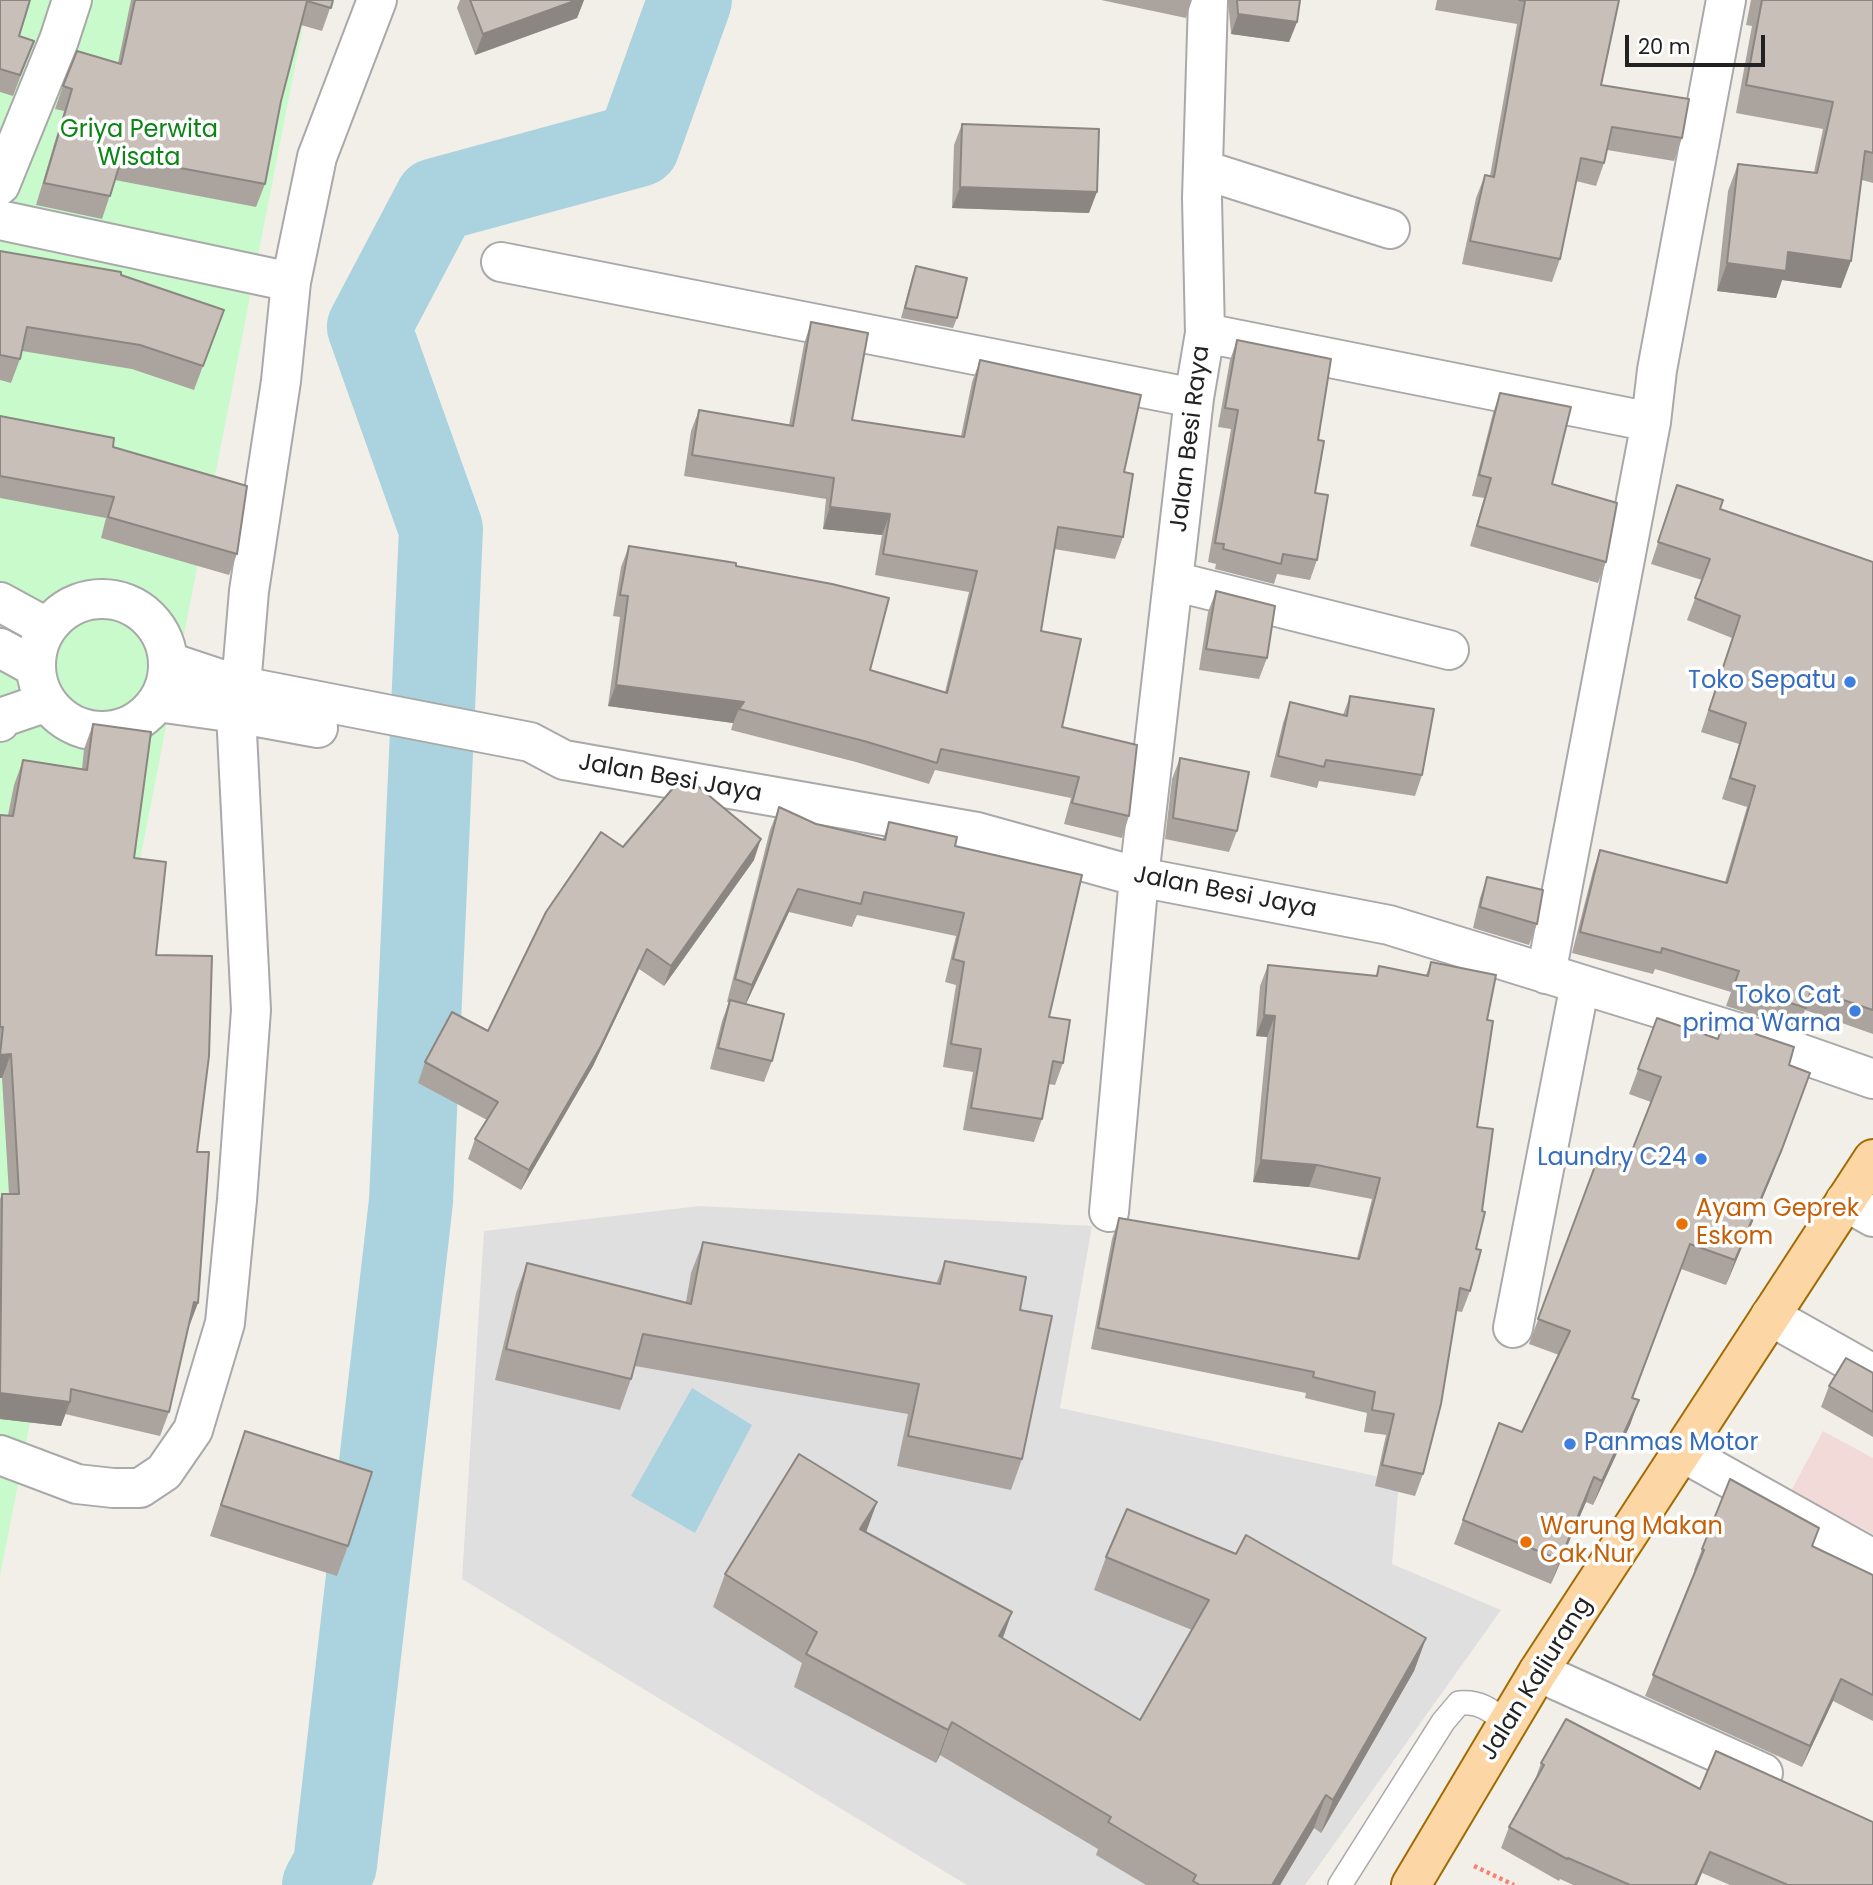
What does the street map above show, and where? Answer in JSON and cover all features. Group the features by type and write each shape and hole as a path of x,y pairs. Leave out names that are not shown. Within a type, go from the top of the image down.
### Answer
{"main road":[{"name":"Jalan Kaliurang","path":"1411,1885 1538,1672 1770,1316 1859,1209 1873,1158"}],"street":[{"path":"0,185 59,40 72,0"},
{"path":"0,1455 77,1484 141,1488 164,1472 193,1430 225,1322 251,1010 239,699 249,591 281,381 291,282 317,157 377,0"},
{"name":"Jalan Besi Raya","path":"1109,1212 1139,877 1194,398 1205,333 1202,198 1209,0"},
{"path":"1513,1328 1563,979 1657,370 1726,0"},
{"path":"1204,170 1390,229"},
{"path":"0,220 291,282"},
{"path":"501,262 1194,398"},
{"path":"1205,333 1651,422"},
{"path":"1173,581 1449,650"},
{"path":"0,648 41,685 61,718 81,728 102,732 124,728 142,718 157,702 167,682 169,662 165,642 155,623 139,609 120,600 99,598 79,602 61,612 46,628 37,646 41,685"},
{"path":"0,602 46,628"},
{"name":"Jalan Besi Jaya","path":"169,662 239,699"},
{"path":"0,722 41,685"},
{"name":"Jalan Besi Jaya","path":"157,702 239,699 512,751 530,742 564,760 977,832 1139,877 1390,925 1762,1041 1873,1079"},
{"path":"1770,1316 1873,1374"},
{"path":"1682,1452 1873,1559"},
{"path":"1538,1672 1799,1790"}],"lane":[{"path":"1340,1885 1443,1721 1459,1703 1472,1702 1485,1707 1508,1724"}],"shaded area":[{"path":"700,1206 1092,1226 1060,1408 1399,1481 1392,1564 1501,1610 1305,1885 967,1885 462,1579 484,1231"},
{"path":"1823,1431 1873,1458 1873,1534 1791,1491"}],"green space":[{"name":"Griya Perwita Wisata","path":"0,0 308,0 0,1576"}],"water":[{"path":"692,1388 752,1425 695,1533 631,1496"}],"building":[{"path":"0,0 30,0 19,36 34,41 20,75 0,69"},
{"path":"135,0 333,0 331,8 307,1 281,101 265,184 122,157 110,196 44,183 72,89 63,86 77,51 121,64"},
{"path":"470,0 577,0 483,34"},
{"path":"1237,0 1300,0 1297,22 1238,14"},
{"path":"1519,0 1619,0 1601,85 1689,99 1682,138 1612,127 1604,163 1581,158 1560,259 1470,241 1485,175 1494,177 1525,1"},
{"path":"1762,0 1873,0 1873,153 1865,151 1851,261 1788,252 1786,271 1727,263 1738,164 1817,173 1833,102 1746,85"},
{"path":"962,124 1099,129 1097,192 960,187"},
{"path":"0,251 121,272 121,275 224,310 203,366 140,345 27,327 20,359 0,355"},
{"path":"916,266 967,278 957,318 905,308"},
{"path":"811,322 868,333 852,420 964,437 980,360 1141,395 1124,472 1133,474 1123,537 1058,527 1041,631 1081,639 1062,727 1137,745 1129,816 1072,803 1079,777 941,749 937,763 739,709 744,702 616,685 628,596 620,595 629,546 736,563 736,566 889,598 870,670 947,693 977,571 883,554 890,514 830,507 834,478 692,455 699,410 793,426"},
{"path":"1237,340 1331,359 1318,440 1324,441 1315,493 1328,495 1317,560 1283,554 1281,564 1223,549 1224,544 1215,543 1238,410 1225,408"},
{"path":"1500,393 1571,407 1552,484 1617,503 1606,562 1477,526 1491,478 1479,475"},
{"path":"0,416 114,438 113,447 247,486 237,554 108,517 114,497 0,476"},
{"path":"1677,485 1723,500 1720,509 1873,562 1873,1010 1811,989 1806,1008 1734,985 1739,971 1662,948 1661,953 1580,932 1600,850 1727,883 1755,786 1730,778 1746,723 1709,710 1740,616 1695,598 1710,559 1658,542"},
{"path":"1216,591 1275,606 1267,658 1206,649"},
{"path":"1350,696 1434,709 1422,775 1326,760 1324,767 1278,756 1290,702 1347,716"},
{"path":"93,724 151,732 134,858 166,862 156,955 212,956 209,1056 197,1152 209,1152 198,1303 194,1302 169,1412 71,1389 70,1402 0,1393 2,1194 19,1194 11,1054 0,1055 3,1027 0,1027 0,815 13,816 23,760 87,770"},
{"path":"1180,758 1249,772 1237,831 1173,818"},
{"path":"679,781 694,783 761,839 671,966 647,949 601,1046 529,1170 475,1139 498,1102 425,1062 452,1012 488,1031 546,912 601,832 623,847"},
{"path":"779,807 816,824 885,840 889,822 957,837 955,846 1082,875 1049,1017 1070,1020 1063,1063 1053,1061 1042,1119 971,1108 981,1049 951,1044 964,962 953,959 964,913 864,892 861,904 798,889 752,985 735,979"},
{"path":"1487,877 1543,890 1537,924 1480,907"},
{"path":"1431,962 1496,975 1487,1020 1493,1021 1477,1127 1493,1129 1482,1211 1485,1212 1476,1249 1481,1250 1470,1291 1460,1288 1441,1404 1423,1474 1382,1465 1394,1414 1372,1410 1375,1392 1313,1377 1314,1372 1098,1328 1119,1218 1359,1259 1380,1178 1317,1165 1261,1160 1275,1016 1264,1015 1268,965 1377,976 1379,966 1428,976"},
{"path":"730,1000 784,1014 772,1061 718,1048"},
{"path":"1657,1018 1718,1039 1723,1023 1794,1047 1789,1065 1810,1073 1782,1149 1735,1260 1690,1244 1632,1398 1639,1400 1602,1481 1594,1477 1560,1560 1463,1520 1499,1423 1522,1432 1570,1331 1538,1319 1598,1158 1626,1166 1661,1077 1638,1069"},
{"path":"703,1242 940,1284 945,1261 1026,1277 1020,1310 1052,1316 1022,1459 908,1436 919,1384 643,1334 631,1379 506,1349 527,1263 691,1304"},
{"path":"1846,1358 1873,1373 1873,1412 1829,1386"},
{"path":"245,1431 372,1472 348,1546 221,1505"},
{"path":"799,1454 877,1502 860,1529 1012,1612 999,1636 1140,1720 1209,1600 1106,1557 1127,1509 1236,1554 1246,1535 1426,1638 1333,1800 1326,1795 1272,1885 1200,1885 1193,1881 1196,1875 1108,1822 1111,1817 952,1722 948,1730 806,1654 817,1632 725,1574"},
{"path":"1730,1479 1819,1528 1812,1546 1873,1575 1873,1695 1841,1679 1810,1746 1653,1675"},
{"path":"1566,1719 1700,1789 1716,1751 1873,1822 1873,1885 1788,1885 1710,1852 1695,1885 1630,1885 1567,1859 1509,1827"}],"waterway":[{"path":"324,1885 335,1865 411,1201 441,529 369,327 436,200 638,145 690,0"}],"place":[{"name":"Toko Sepatu","path":"1850,682"},
{"name":"Toko Cat prima Warna","path":"1855,1011"},
{"name":"Laundry C24","path":"1701,1159"},
{"name":"Ayam Geprek Eskom","path":"1682,1224"},
{"name":"Panmas Motor","path":"1570,1444"},
{"name":"Warung Makan Cak Nur","path":"1526,1542"}]}
